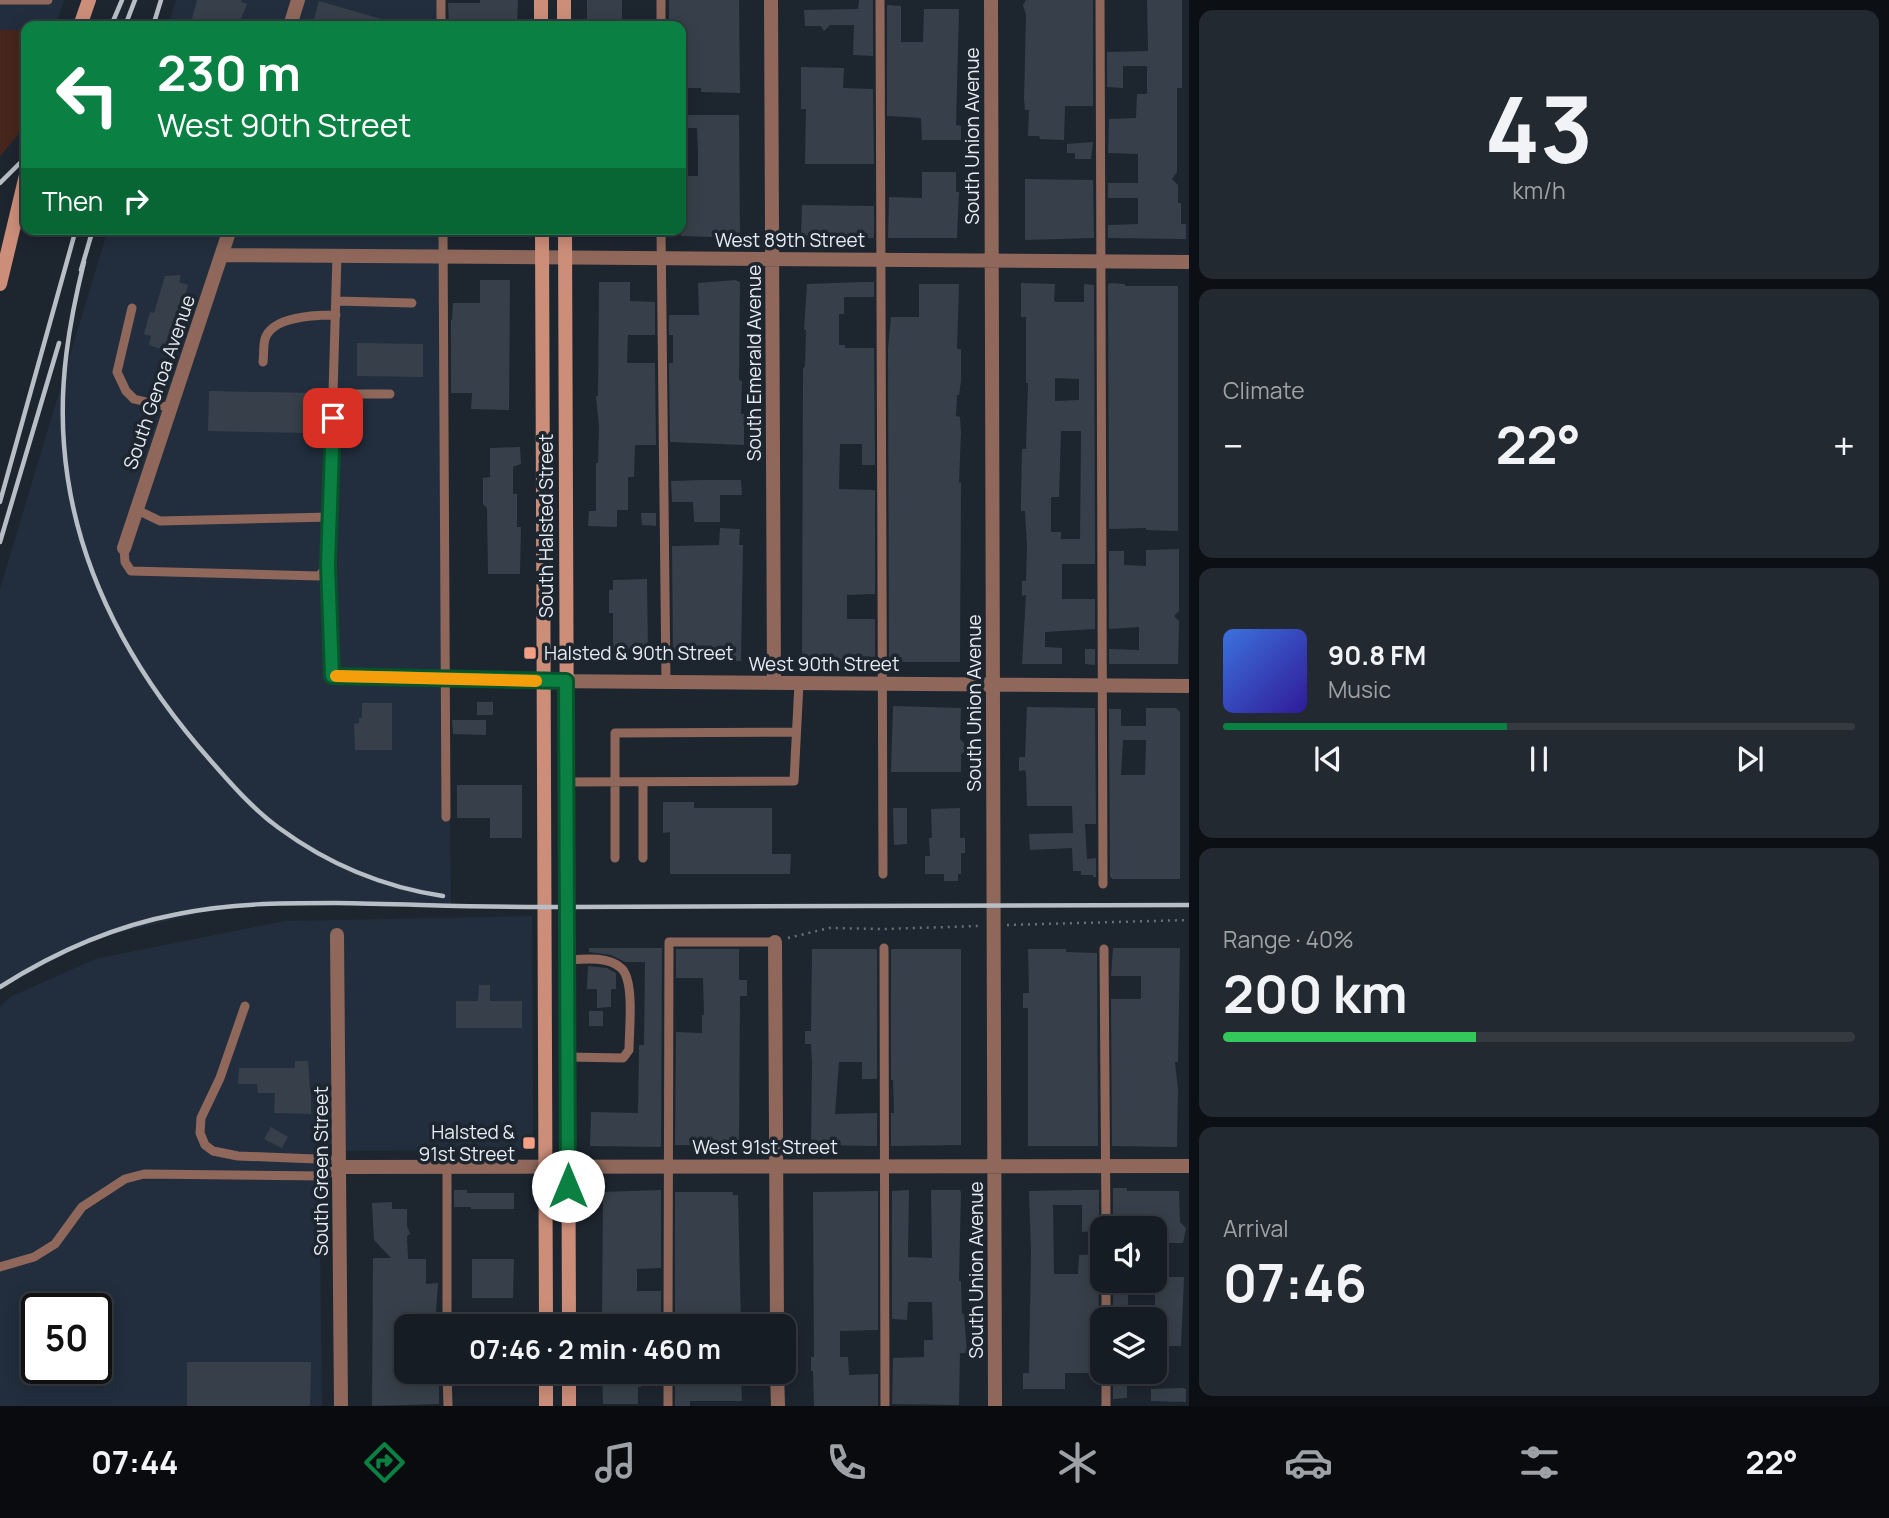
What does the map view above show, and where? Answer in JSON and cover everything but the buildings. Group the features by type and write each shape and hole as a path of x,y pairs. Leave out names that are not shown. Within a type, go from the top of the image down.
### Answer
{"main road":[{"path":"82,21 89,0"},
{"path":"541,0 541,21"},
{"path":"564,0 564,21"},
{"path":"0,284 5,251 21,193"},
{"path":"5,251 21,223"},
{"name":"South Halsted Street","path":"542,235 546,1314"},
{"name":"South Halsted Street","path":"565,235 569,1314"},
{"path":"546,1384 546,1406"},
{"path":"569,1384 569,1406"}],"street":[{"path":"292,21 298,0"},
{"name":"South Emerald Avenue","path":"771,0 774,683"},
{"name":"South Union Avenue","path":"991,0 995,1406"},
{"name":"South Genoa Avenue","path":"124,548 228,235"},
{"name":"West 89th Street","path":"222,255 1189,262"},
{"name":"West 90th Street","path":"332,676 444,680 1189,686"},
{"name":"South Green Street","path":"337,935 341,1406"},
{"path":"775,942 777,1314"},
{"name":"West 91st Street","path":"341,1163 447,1167 1189,1167"},
{"path":"778,1384 778,1406"}],"lane":[{"path":"0,0 48,0"},
{"path":"441,0 441,21"},
{"path":"661,0 661,21"},
{"path":"880,0 883,874"},
{"path":"1100,0 1103,884"},
{"path":"443,235 446,817"},
{"path":"661,235 666,682"},
{"path":"332,676 328,565 337,255"},
{"path":"336,302 412,303"},
{"path":"132,308 117,372 126,391 134,399 171,408"},
{"path":"263,362 265,338 274,327 291,319 336,315"},
{"path":"334,394 390,394"},
{"path":"137,510 160,521 331,517"},
{"path":"124,548 125,562 131,571 319,576 328,565"},
{"path":"567,782 794,780 799,683"},
{"path":"615,858 615,733 796,732"},
{"path":"643,782 643,858"},
{"path":"668,1314 668,942 775,942"},
{"path":"884,948 885,1406"},
{"path":"1104,949 1105,1216"},
{"path":"567,960 600,960 623,969 629,982 629,1049 623,1058 567,1057"},
{"path":"245,1006 220,1079 201,1118 200,1133 205,1145 212,1151 238,1156 341,1163"},
{"path":"0,1267 34,1257 55,1244 82,1207 125,1179 144,1174 323,1176 341,1163"},
{"path":"447,1167 447,1314"},
{"path":"447,1384 448,1406"},
{"path":"668,1384 668,1406"},
{"path":"1105,1384 1105,1406"}],"path":[{"path":"775,942 829,928 884,929 1189,920"}],"shaded area":[{"path":"0,0 64,0 58,21 21,21 21,127 18,135 0,156"},
{"path":"176,0 441,0 442,21 170,21"},
{"path":"0,30 21,30 21,125 18,135 0,156"},
{"path":"106,235 444,235 451,904 229,906 92,939 0,989 0,589"},
{"path":"532,916 533,1150 319,1151 322,1406 0,1406 0,1007 10,997 95,959 285,921"}],"railway":[{"path":"113,21 122,0"},
{"path":"127,21 135,0"},
{"path":"155,21 161,0"},
{"path":"0,183 21,162"},
{"path":"0,502 74,235"},
{"path":"81,270 91,235"},
{"path":"84,262 66,353 64,445 70,490 80,533 111,615 132,654 182,727 235,788 269,821 317,853 357,872 399,887 443,896"},
{"path":"0,542 59,343"},
{"path":"0,987 42,963 108,933 154,919 237,906 335,903 536,907 1189,905"}],"slow traffic":[{"path":"336,676 536,681"}],"place":[{"name":"Halsted & 90th Street","path":"530,653"},
{"name":"Halsted & 91st Street","path":"529,1143"}],"route":[{"path":"333,418 328,565 332,676 566,681 568,1186"}]}
